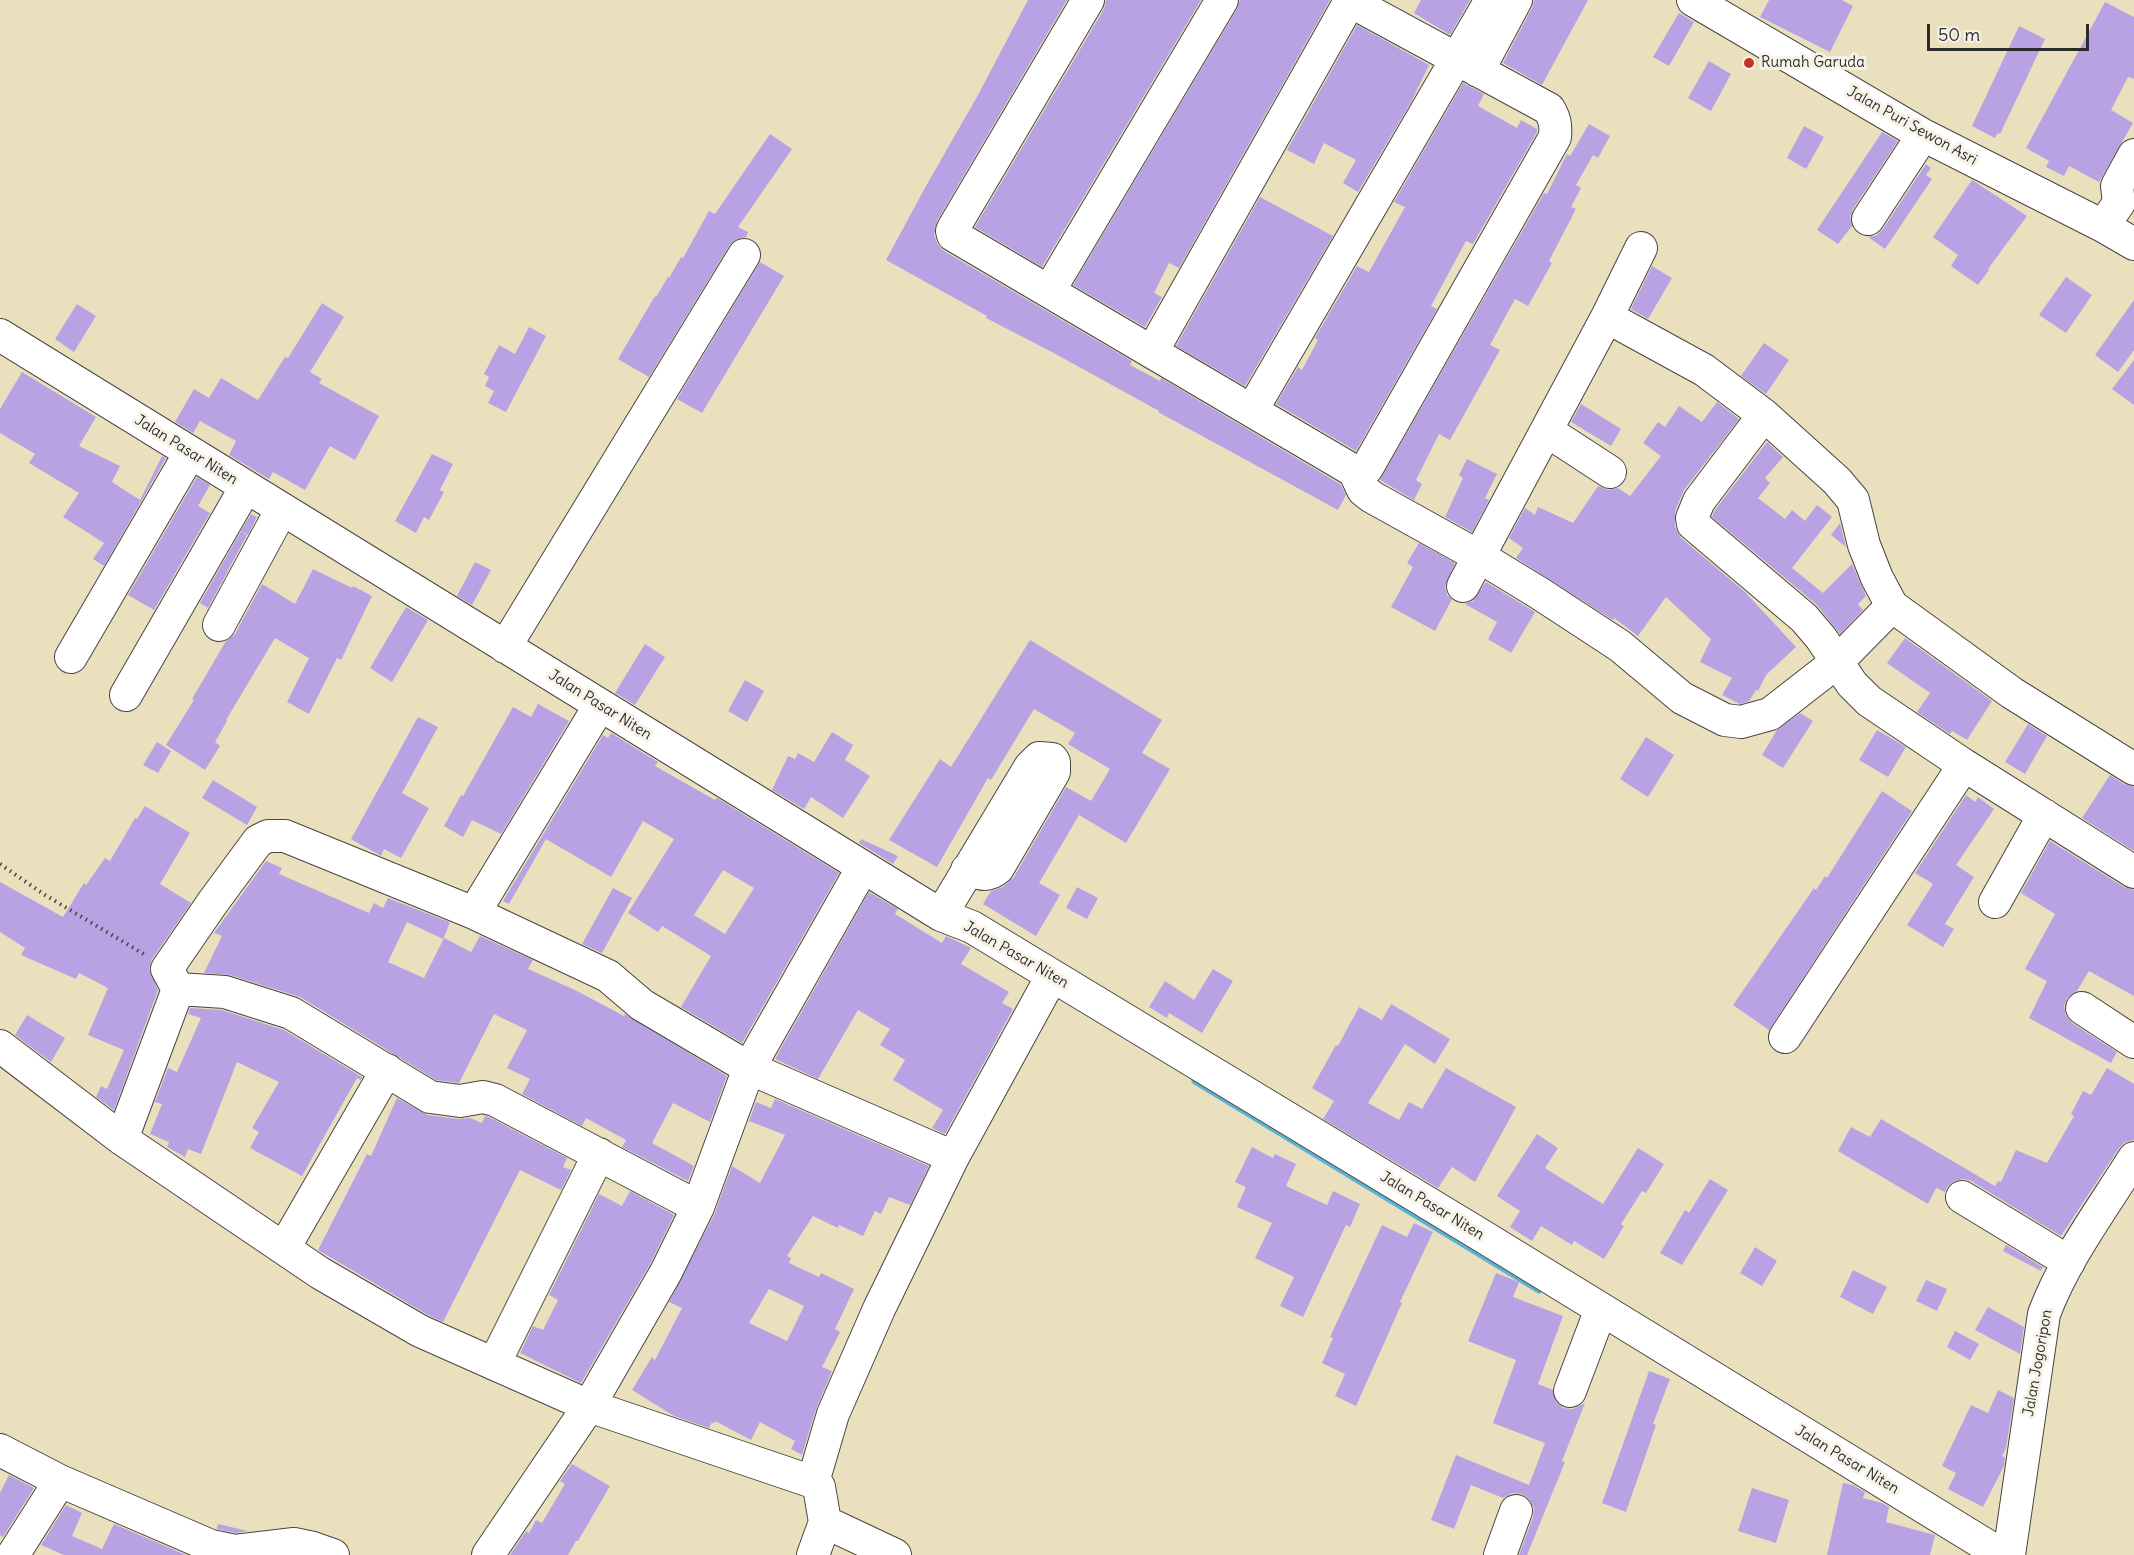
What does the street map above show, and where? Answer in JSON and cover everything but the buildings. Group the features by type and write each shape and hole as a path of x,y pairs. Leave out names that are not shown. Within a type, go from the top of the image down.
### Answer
{"street":[{"path":"1088,0 952,231 957,238 1354,471 1363,471 1367,468 1555,137 1556,125 1549,109 1349,1 1152,351"},
{"path":"1049,291 1222,0"},
{"name":"Jalan Puri Sewon Asri","path":"1693,0 1923,135 2118,210 2134,244"},
{"path":"1252,410 1467,65 1498,9"},
{"path":"1869,219 1923,135"},
{"path":"2118,210 2117,186 2134,155"},
{"path":"1463,586 1547,431 1641,249"},
{"path":"505,647 744,255"},
{"path":"1607,317 1704,369 1764,415 1837,481 1852,500 1864,545 1877,578 1892,606 2012,693 2134,770"},
{"name":"Jalan Pasar Niten","path":"0,335 941,915 972,927 2002,1555"},
{"path":"1764,415 1699,501 1692,518 1693,524 1804,618 1821,638 1852,684 1869,701 1964,765 2134,872"},
{"path":"1547,431 1611,472"},
{"path":"71,657 190,453"},
{"path":"1354,471 1363,490 1372,497 1539,592 1620,646 1682,698 1725,720 1741,722 1770,714 1838,662 1892,606"},
{"path":"126,695 246,488"},
{"path":"219,625 282,509"},
{"path":"474,913 600,705"},
{"path":"1785,1037 1964,765"},
{"path":"1995,902 2044,815"},
{"path":"122,1139 172,979 213,902 258,841 268,836 285,836 474,913 608,976 642,1005 749,1068 953,1157"},
{"path":"488,1555 589,1406 666,1272 698,1207 749,1068 863,867"},
{"path":"941,915 968,870"},
{"path":"813,1555 833,1414 879,1309 953,1157 1052,976"},
{"path":"172,979 291,1013 430,1097 460,1101 483,1097 495,1100 698,1207"},
{"path":"2082,1008 2134,1042"},
{"path":"0,1046 122,1139 320,1273 420,1331 589,1406 820,1500 895,1555"},
{"path":"284,1248 387,1070"},
{"path":"494,1364 598,1154"},
{"name":"Jalan Jogoripon","path":"2008,1555 2041,1328 2052,1293 2069,1262 2125,1193 2134,1158"},
{"path":"1962,1197 2069,1262"},
{"path":"1570,1391 1601,1310"},
{"path":"0,1450 60,1481 211,1546 235,1551 275,1551 294,1544 333,1555"},
{"path":"13,1555 60,1481"},
{"path":"1500,1555 1516,1511"}],"path":[{"path":"0,864 172,979"}],"waterway":[{"path":"1195,1081 1539,1290"}],"place":[{"name":"Rumah Garuda","path":"1749,63"}]}
